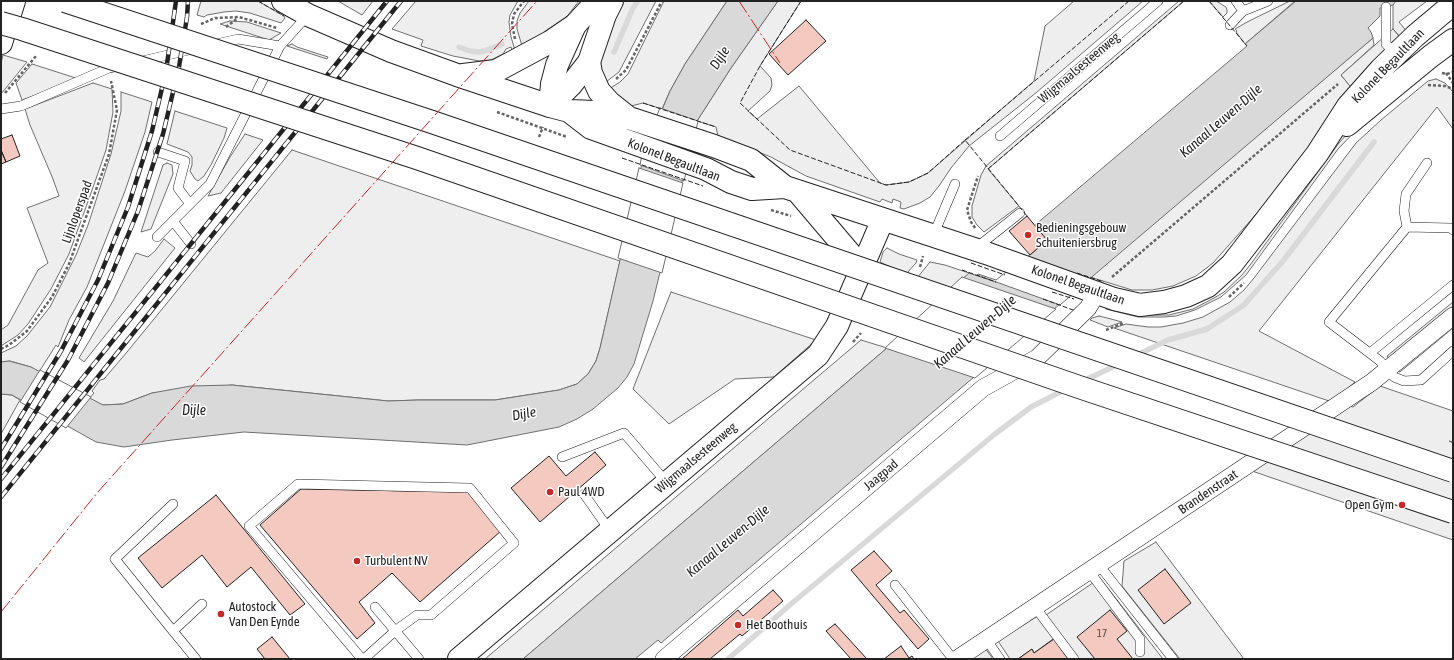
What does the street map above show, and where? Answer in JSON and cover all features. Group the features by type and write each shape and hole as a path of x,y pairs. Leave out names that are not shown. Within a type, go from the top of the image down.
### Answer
{"main road":[{"path":"1,42 14,1"},
{"path":"65,1 432,122 1453,471"},
{"path":"457,75 496,71 550,42 575,25 597,1"},
{"path":"560,108 571,86 588,62 605,15 612,1"},
{"path":"287,2 308,15 339,29 457,75 560,108"},
{"name":"Kolonel Begaultlaan","path":"560,108 596,112 611,117 630,118 714,146 751,160 791,188 933,236 979,244 1091,291 1114,299 1140,305 1164,302 1186,296 1208,286 1232,264 1317,154 1348,106 1381,69 1415,36 1451,11"},
{"path":"1,23 417,158 1079,387 1453,512"},
{"path":"560,108 552,84 557,65 575,25"},
{"name":"Kolonel Begaultlaan","path":"1317,154 1355,117 1453,40"},
{"path":"588,62 591,73 599,90 609,102 630,118"},
{"name":"Kolonel Begaultlaan","path":"560,108 591,128 706,169 731,182 752,189 791,188"},
{"path":"791,188 853,256 860,274"},
{"name":"Wijgmaalsesteenweg","path":"459,659 818,355 837,326 883,219"}],"street":[{"name":"Jaagpad","path":"664,659 983,388 1037,358 1088,308 1091,291"},
{"name":"Brandenstraat","path":"957,659 1372,382 1453,316"}],"lane":[{"name":"Wijgmaalsesteenweg","path":"1000,136 1158,1"},
{"path":"1236,1 1242,10"},
{"path":"1230,25 1242,10 1268,1"},
{"path":"1386,7 1386,44 1396,55"},
{"path":"157,237 210,184 280,46 308,15"},
{"path":"1,109 21,106 109,68 238,39 280,46"},
{"path":"158,152 185,161 178,188 190,204"},
{"path":"1407,227 1404,211 1406,194 1427,163"},
{"path":"933,236 955,184"},
{"path":"979,244 1020,213"},
{"path":"173,221 191,244"},
{"path":"1407,227 1451,228 1453,230"},
{"path":"1407,227 1329,322 1380,361 1394,377 1404,381 1421,380 1451,356"},
{"path":"1370,354 1453,285"},
{"path":"562,457 624,433 667,483"},
{"path":"298,484 470,488 514,543 431,616 417,615 395,631 363,659 249,526 298,484"},
{"path":"584,494 610,531"},
{"path":"173,504 115,559 196,659"},
{"path":"1094,568 1140,639 1140,652"},
{"path":"1094,568 1173,659"},
{"path":"895,586 953,659"},
{"path":"173,631 202,604"},
{"path":"375,607 419,659"},
{"path":"1035,607 1074,659"},
{"path":"986,639 1000,659"}],"path":[{"path":"516,42 512,24 514,14 524,1"},
{"path":"611,82 626,70 662,1"},
{"path":"1,98 38,53"},
{"name":"Lijnloperspad","path":"1,349 9,345 27,331 52,297 69,264 109,154 117,110 109,68"},
{"path":"1453,72 1447,74 1453,83"},
{"path":"1091,291 1104,283 1308,111 1339,83"},
{"path":"1426,85 1445,86 1453,89"},
{"path":"538,140 560,108"},
{"path":"978,176 967,210 979,244"}],"shaded area":[{"path":"201,1 258,1 285,18 281,23 250,13 236,11 207,15 204,17 197,15"},
{"path":"338,1 373,1 362,15"},
{"path":"416,1 518,1 510,15 509,22 515,50 513,52 511,47 506,49 503,54 491,60 479,61 453,56 421,46 423,40 392,29"},
{"path":"529,1 579,1 565,19 522,46 517,29 517,21 520,13"},
{"path":"621,1 656,1 619,72 606,82 600,67 600,54"},
{"path":"664,1 727,1 685,64 662,109 643,103 631,106 609,89 620,82 628,74"},
{"path":"778,1 801,1 760,66 771,78 772,85 770,91 748,111 757,119 799,86 880,183 886,185 909,182 928,173 1034,81 1045,26 1074,1 1143,1 1037,92 969,146 930,197 920,203 904,209 900,208 901,202 893,199 892,203 882,199 880,202 806,176 771,157 718,136 716,127 697,121 731,68"},
{"path":"1179,1 1184,1 988,169 1019,206 984,232 972,217 972,206 981,175 986,166"},
{"path":"1209,1 1216,1 1226,7 1227,13 1223,17"},
{"path":"1290,1 1295,1 1245,44 1236,32 1237,31 1235,29"},
{"path":"1396,1 1427,1 1399,22 1408,33 1402,39 1393,29 1393,3"},
{"path":"230,21 247,22 281,33 269,40 220,24"},
{"path":"1393,29 1402,40 1354,91 1341,75"},
{"path":"1373,38 1374,45 1341,75 1354,91 1266,203 1213,263 1196,276 1173,286 1152,290 1132,290 1090,277"},
{"path":"292,44 328,57 327,59 287,46"},
{"path":"3,55 27,62 1,94 1,63"},
{"path":"32,64 79,79 22,100 16,83"},
{"path":"1436,79 1445,83 1453,92 1453,129 1437,107 1259,331 1355,382 1332,402 1114,328 1126,324 1161,327 1183,323 1203,317 1230,302 1244,290 1254,278 1356,143 1428,81"},
{"path":"93,83 112,89 113,112 106,150 90,196 69,254 51,289 28,324 18,335 1,346 1,330 8,325 38,270 48,263 27,208 59,196 25,109"},
{"path":"121,92 152,102 145,132 125,191 87,287 69,320 58,347 56,345 39,372 31,367 10,361 1,362 1,353 16,346 27,336 50,307 76,255 88,225 111,154 121,111"},
{"path":"175,111 227,128 224,138 211,165 204,176 198,181 190,171 192,157 188,152 167,144"},
{"path":"1363,123 1338,149 1246,275 1221,297 1195,310 1176,316 1138,317 1106,309 1105,307 1142,315 1169,315 1193,309 1224,292 1250,265 1339,143 1347,134"},
{"path":"245,134 263,140 221,193 208,196 230,157"},
{"path":"292,150 620,261 600,348 596,361 588,374 577,384 559,390 495,400 388,401 232,385 152,393 123,404 103,405 89,399 94,393 92,391 100,380 104,379 127,352"},
{"path":"167,163 172,165 173,174 151,229 141,232 163,165"},
{"path":"164,239 175,248 84,362 79,358 113,301 136,253 148,257 155,251"},
{"path":"887,248 917,260 916,263 906,274 880,262 883,252"},
{"path":"930,262 969,273 949,292 917,278"},
{"path":"671,292 816,340 774,377 735,379 669,424 633,389"},
{"path":"1453,302 1453,306 1392,358 1388,358 1387,356"},
{"path":"1099,316 1122,322 1108,327 1090,320"},
{"path":"1453,321 1453,328 1400,372 1398,371"},
{"path":"861,340 887,348 523,659 485,659"},
{"name":"Open Gym","path":"1380,386 1453,411 1453,442 1449,441 1453,443 1453,540 1249,470 1341,403 1353,407"},
{"path":"1,394 12,395 20,400 1,434"},
{"path":"1156,542 1244,659 1180,659 1122,586 1124,561"},
{"path":"1100,578 1163,659 1068,659 1053,639 1034,653 1032,649 1018,659 1010,659 998,641 1044,612 1046,615"},
{"path":"985,648 993,659 970,659"}],"water":[{"name":"Dijle","path":"727,1 778,1 731,68 697,121 653,301 634,364 627,377 618,388 593,409 577,419 559,427 467,445 244,432 124,447 96,442 12,395 1,394 1,362 9,361 31,367 103,405 123,404 152,393 191,386 232,385 388,401 495,400 559,390 577,384 588,374 596,361 600,348 645,150 670,91 685,64"},
{"name":"Kanaal Leuven-Dijle","path":"1296,1 1396,1 1393,5 1380,8 1380,16 1368,28 1373,38 661,643 658,640 635,659 523,659 887,348 969,273 996,282 1047,241 1035,225 1247,46 1245,44"}],"pier":[{"path":"660,108 698,121 684,181 640,165 643,149"},
{"path":"639,168 683,183 662,273 618,258"},
{"path":"1025,257 1088,281 1060,305 977,275 978,274 996,280"},
{"path":"962,277 1056,309 975,378 885,348"},
{"path":"40,370 91,397 66,428 20,402"}],"building":[{"path":"806,20 826,41 788,75 769,54"},
{"path":"12,135 20,156 6,162 1,150 1,139"},
{"path":"1,150 6,162 1,164"},
{"name":"Bedieningsgebouw Schuiteniersbrug","path":"1027,216 1047,240 1030,255 1009,231"},
{"path":"595,452 606,465 540,522 511,488 549,456 566,476"},
{"path":"301,489 470,492 501,531 420,602 392,573 359,602 375,623 357,639 260,525"},
{"path":"216,495 305,604 290,615 251,567 227,587 202,555 162,588 138,558"},
{"path":"874,551 892,571 876,585 900,613 904,610 929,639 918,649 851,570"},
{"path":"1165,569 1191,603 1164,624 1138,590"},
{"name":"Het Boothuis","path":"773,590 783,601 742,636 740,634 710,659 682,659 738,610 743,616"},
{"path":"1110,610 1127,631 1117,639 1133,659 1095,659 1077,637"},
{"path":"835,624 867,659 851,659 826,631"},
{"path":"272,637 290,659 265,659 257,649"},
{"path":"1054,639 1068,659 1018,659 1032,649 1034,653"},
{"path":"901,646 909,658 912,656 914,659 884,659"}],"waterway":[{"path":"614,52 633,8 638,1"},
{"path":"459,47 470,51 480,52 502,44"},
{"path":"1135,356 1168,340 1207,329 1244,305 1283,261 1374,142"},
{"path":"1083,381 1119,364"},
{"path":"728,659 791,604 995,434 1031,407 1066,389"}],"railway":[{"path":"1,449 61,351 98,280 128,207 152,131 166,71 176,1"},
{"path":"1,467 68,360 108,283 138,211 163,134 179,67 188,1"},
{"path":"1,479 387,1"},
{"path":"1,497 401,1"}],"fence":[{"path":"258,1 284,16"},
{"path":"801,1 760,66 740,103 790,150 886,185 909,182 928,173 965,140 1027,216"},
{"path":"965,140 1129,1"},
{"path":"988,169 1184,1"},
{"path":"1209,1 1247,46"},
{"path":"643,103 716,127"},
{"path":"622,158 703,186"},
{"path":"971,263 1005,275"},
{"path":"962,270 996,282"},
{"path":"1077,273 1104,282"},
{"path":"1052,292 1074,299"},
{"path":"1043,299 1073,310"}],"power":[{"path":"1,612 97,493 537,1"},
{"path":"739,1 780,63"}],"place":[{"name":"Bedieningsgebouw Schuiteniersbrug","path":"1028,235"},
{"name":"Paul 4WD","path":"550,492"},
{"name":"Open Gym","path":"1402,505"},
{"name":"Turbulent NV","path":"357,561"},
{"name":"Autostock Van Den Eynde","path":"221,614"},
{"name":"Het Boothuis","path":"738,625"}]}
